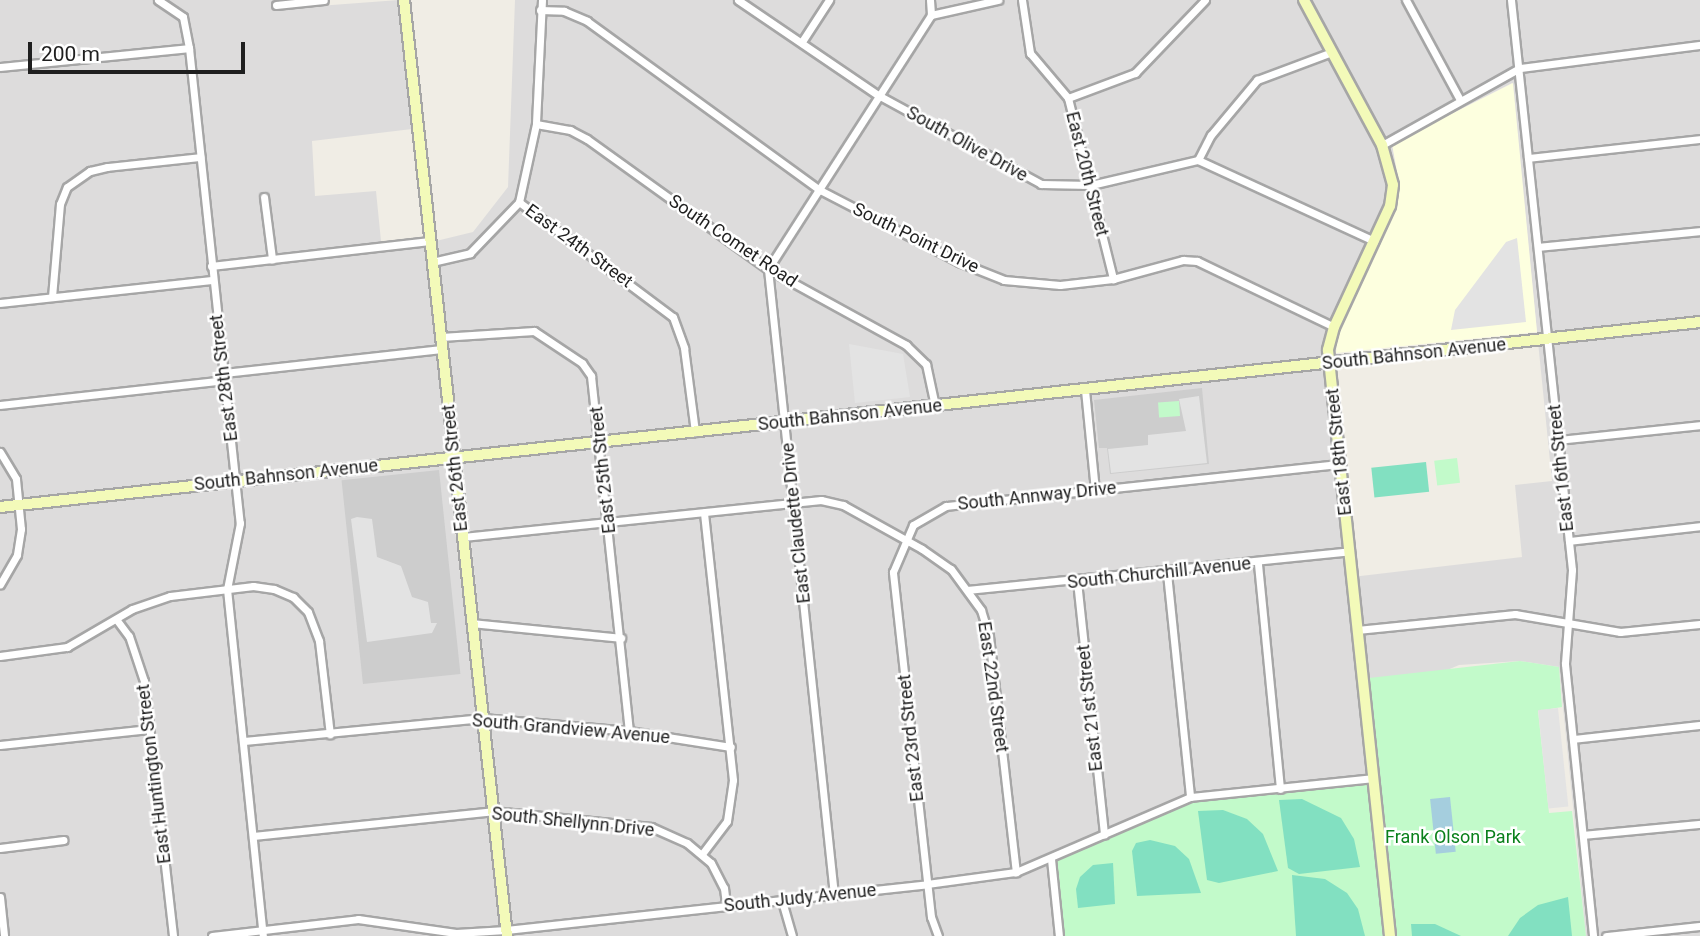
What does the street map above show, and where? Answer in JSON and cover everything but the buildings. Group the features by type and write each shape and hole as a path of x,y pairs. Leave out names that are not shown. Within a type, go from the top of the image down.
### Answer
{"street":[{"name":"East 28th Street","path":"158,0 183,17 189,48 240,523 227,589 263,933"},
{"path":"276,5 324,0"},
{"name":"East 26th Street","path":"404,0 506,933"},
{"name":"East 24th Street","path":"542,0 536,124 519,202 673,317 684,348 695,432"},
{"name":"South Olive Drive","path":"738,0 803,40 878,95 1041,184 1091,185 1198,160"},
{"path":"803,40 829,0"},
{"path":"768,269 931,15 930,0"},
{"path":"931,15 998,0"},
{"name":"East 20th Street","path":"1022,0 1030,53 1068,98 1113,279"},
{"path":"1068,98 1135,73 1205,0"},
{"name":"East 18th Street","path":"1304,0 1382,145 1392,173 1393,196 1334,327 1329,363 1390,936"},
{"path":"1406,0 1460,100"},
{"name":"East 16th Street","path":"1511,0 1569,541 1570,623 1565,664 1593,936"},
{"name":"South Point Drive","path":"540,10 564,11 587,20 820,190 959,262 1004,280 1060,285 1113,279 1168,263 1197,261 1334,327"},
{"path":"1382,145 1520,68 1700,45"},
{"path":"0,67 189,48"},
{"path":"1332,52 1257,80 1211,135 1198,160 1374,241"},
{"name":"South Comet Road","path":"536,124 570,130 587,139 768,269 917,353 932,379 935,406"},
{"path":"1528,158 1700,139"},
{"path":"52,297 60,204 67,187 90,171 107,167 200,157"},
{"path":"264,197 272,259"},
{"path":"432,262 470,253 519,202"},
{"path":"1538,247 1700,231"},
{"path":"211,266 430,241"},
{"name":"East Claudette Drive","path":"768,269 795,503 834,895"},
{"path":"0,303 213,280"},
{"name":"South Bahnson Avenue","path":"0,507 1700,323"},
{"name":"East 25th Street","path":"441,337 521,330 548,337 591,376 609,522 629,731"},
{"path":"0,405 442,349"},
{"path":"1085,390 1095,490"},
{"path":"1558,440 1700,425"},
{"path":"0,452 16,479 20,505 18,555 0,585"},
{"name":"South Annway Drive","path":"903,539 923,516 946,506 1340,464"},
{"path":"463,537 833,501 903,539"},
{"path":"702,854 730,811 731,747 704,513"},
{"path":"1569,541 1700,526"},
{"name":"East 22nd Street","path":"903,539 951,569 968,590 989,636 1016,872"},
{"name":"East 23rd Street","path":"903,539 893,572 927,884 938,936"},
{"name":"South Churchill Avenue","path":"968,590 1258,564 1349,551"},
{"path":"1258,564 1280,789"},
{"path":"1167,573 1191,797"},
{"name":"East 21st Street","path":"1077,581 1104,835"},
{"path":"0,656 66,647 116,619 170,596 227,589 274,589 293,597 308,612 319,641 330,734"},
{"path":"1357,630 1515,614 1620,632 1700,624"},
{"name":"East Huntington Street","path":"116,619 138,658 173,936"},
{"path":"472,623 621,638"},
{"name":"South Grandview Avenue","path":"244,741 483,718 629,731 731,747"},
{"path":"1573,739 1700,725"},
{"path":"0,745 149,729"},
{"name":"South Judy Avenue","path":"212,936 263,933 358,919 456,933 506,933 1016,872 1191,797 1373,779"},
{"name":"South Shellynn Drive","path":"253,836 493,811 652,827 671,833 702,854 719,874 726,905"},
{"path":"1583,835 1700,824"},
{"path":"0,848 62,839"},
{"path":"1051,859 1059,936"},
{"path":"0,897 4,936"},
{"path":"782,901 792,936"},
{"path":"1606,936 1700,926"}],"shaded area":[{"path":"0,0 277,0 278,9 399,0 412,129 312,141 315,196 376,191 381,241 436,241 473,232 508,187 515,0 1700,0 1700,936 1586,936 1559,667 1520,661 1459,665 1445,671 1373,778 1059,936 514,936 462,460 448,467 501,936 0,936","holes":["1512,83 1552,481 1515,485 1522,557 1352,577 1356,647 1324,368 1395,201 1398,177 1392,144"]},
{"path":"1513,83 1537,332 1336,353 1340,321 1395,201 1398,177 1392,144"},
{"path":"1517,238 1526,322 1451,330 1455,310 1506,242"},
{"path":"849,344 903,354 910,397 855,403"},
{"path":"1202,388 1209,464 1110,474 1107,448 1099,448 1094,400"},
{"path":"1199,396 1207,463 1111,473 1108,449 1148,445 1148,435 1186,431 1179,399"},
{"path":"439,470 460,674 363,684 342,480"},
{"path":"351,519 372,519 377,557 401,566 412,597 428,602 431,623 437,623 432,633 367,642"},
{"path":"1558,708 1568,806 1548,809 1538,710"}],"green space":[{"path":"1179,401 1180,416 1159,417 1158,402"},
{"path":"1457,458 1460,483 1437,486 1434,461"},
{"path":"1426,462 1429,492 1374,498 1371,468"},
{"name":"Frank Olson Park","path":"1520,661 1559,667 1562,707 1538,711 1549,813 1572,811 1586,936 1059,936 1051,859 1190,797 1373,778 1369,678"},
{"path":"1302,799 1341,818 1354,839 1360,867 1299,874 1288,868 1279,800"},
{"path":"1223,810 1247,819 1263,834 1278,871 1219,883 1207,880 1198,811"},
{"path":"1150,840 1175,846 1189,859 1201,893 1137,896 1132,851 1136,843"},
{"path":"1113,863 1115,904 1078,908 1076,889 1080,877 1093,865"},
{"path":"1292,875 1325,879 1347,893 1358,909 1365,936 1296,936"},
{"path":"1568,897 1572,936 1508,936 1520,918 1538,905"},
{"path":"1411,924 1435,924 1461,936 1412,936"}],"water":[{"path":"1450,797 1456,852 1436,854 1430,799"}]}
